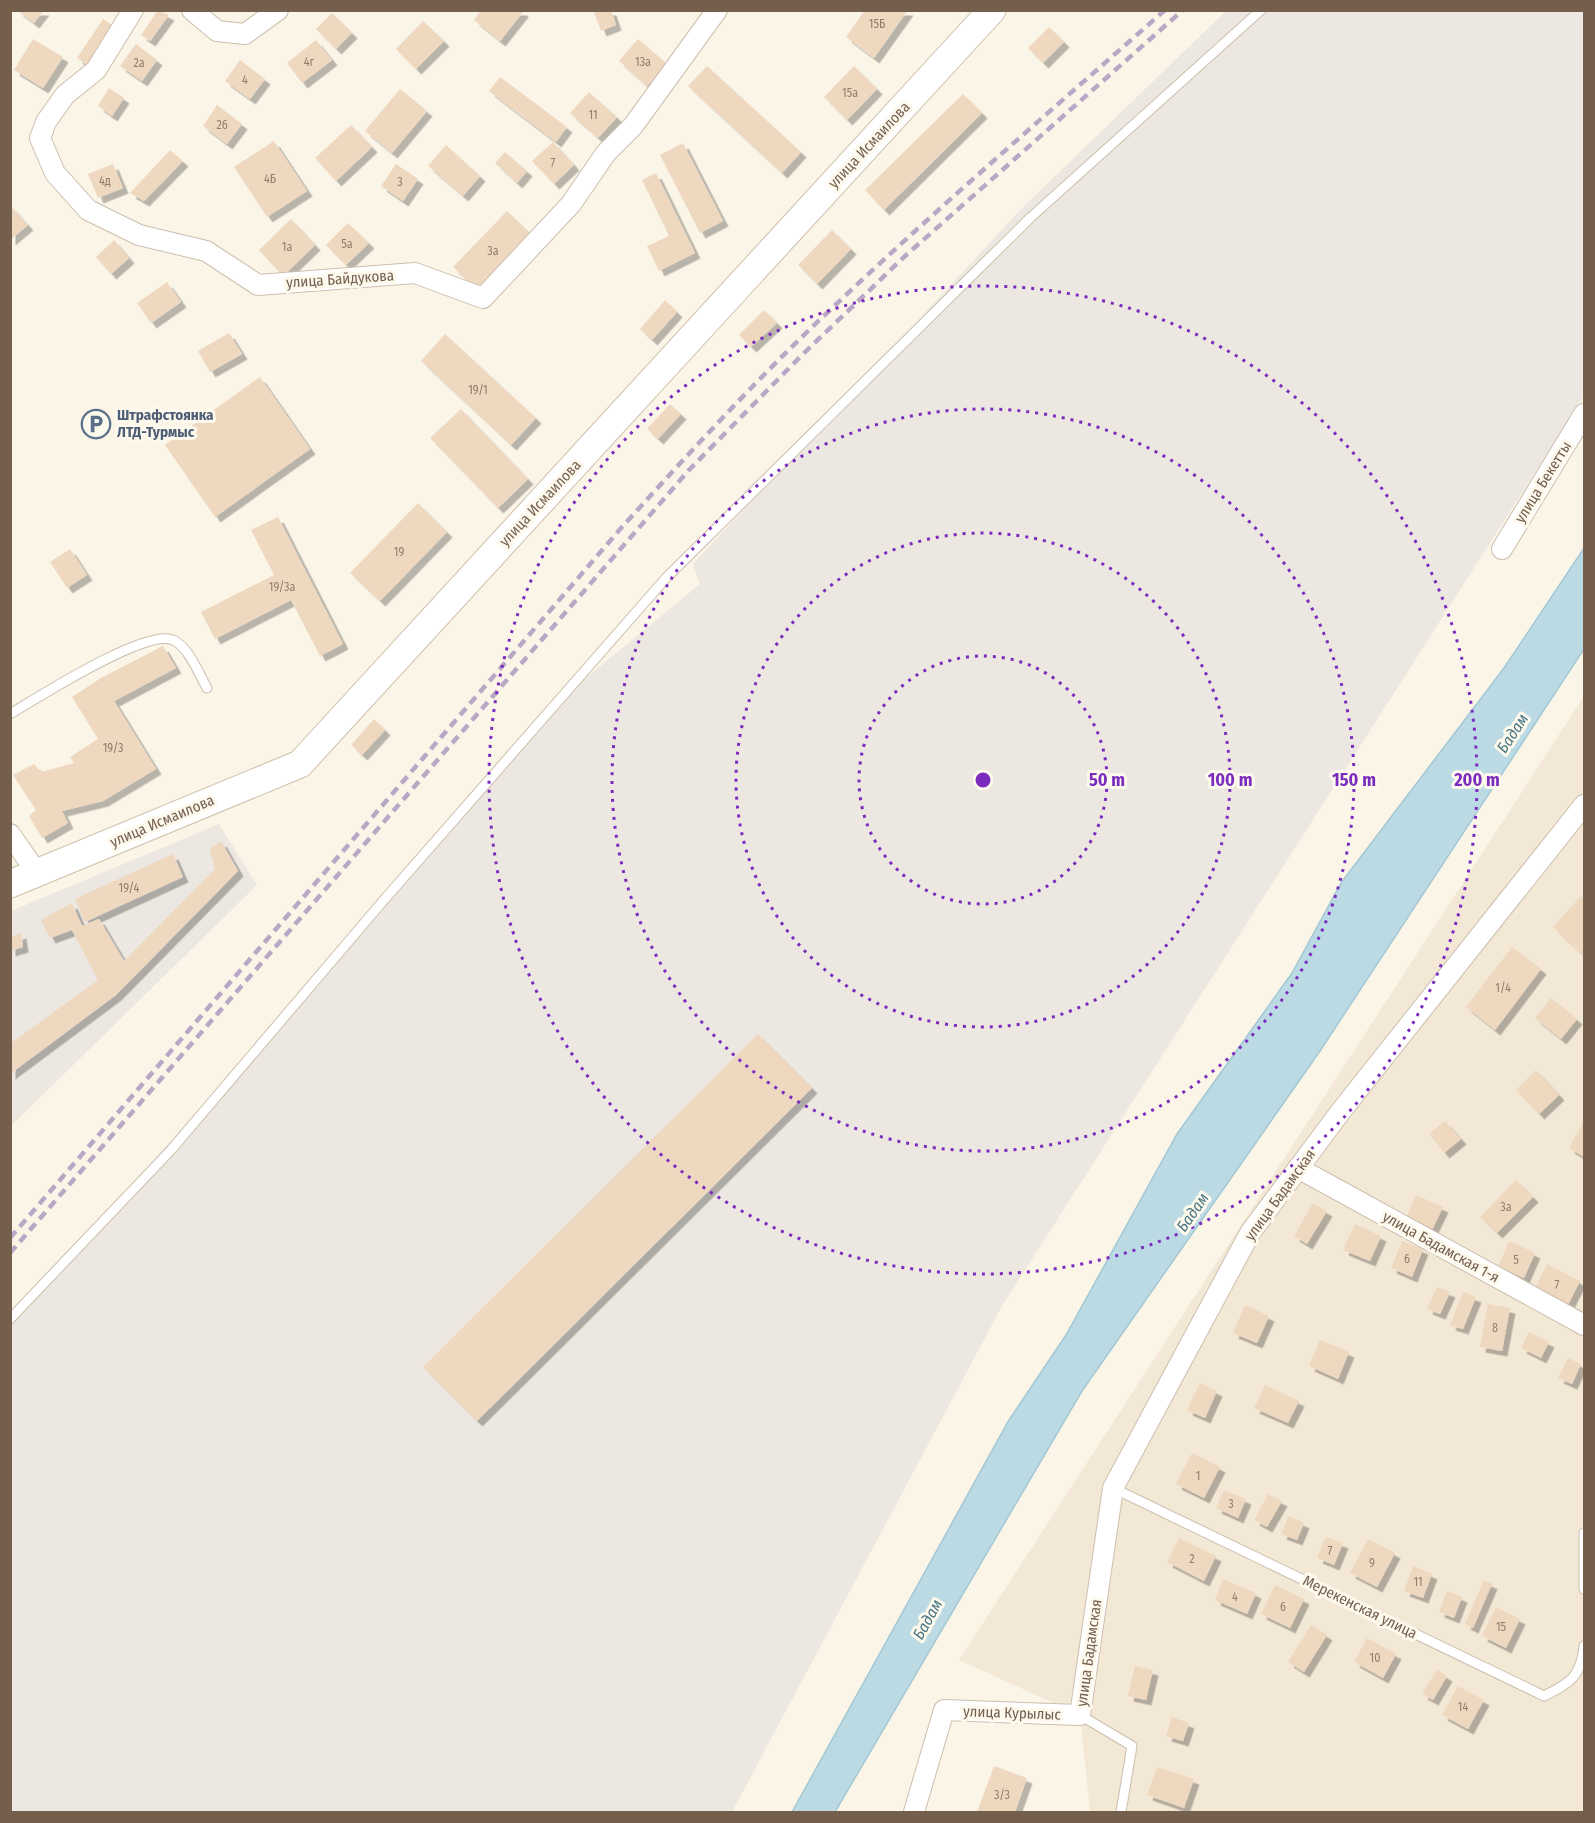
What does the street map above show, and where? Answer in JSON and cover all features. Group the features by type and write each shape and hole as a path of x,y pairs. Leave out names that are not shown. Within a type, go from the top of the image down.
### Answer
{"main road":[{"name":"улица Исмаилова","path":"10,884 300,764 992,10"}],"street":[{"name":"улица Байдукова","path":"133,10 96,70 65,95 46,122 39,138 55,173 87,210 139,235 206,251 258,285 415,273 483,298 571,204 606,153 633,126 717,10"},
{"path":"192,10 217,31 245,34 278,10"},
{"name":"улица Бекетты","path":"1502,549 1584,414"},
{"name":"улица Бадамская","path":"1080,1715 1113,1488 1250,1233 1298,1168 1584,805"},
{"path":"10,834 37,873"},
{"name":"улица Бадамская 1-я","path":"1298,1168 1584,1325"},
{"name":"улица Курылыс","path":"914,1812 944,1710 1080,1715"}],"lane":[{"path":"10,1319 171,1150 375,910 666,578 1030,218 1261,10"},
{"path":"10,714 111,657 165,637 175,640 183,649 207,688"},
{"name":"Мерекенская улица","path":"1113,1488 1544,1696 1571,1682 1583,1662 1584,1646"},
{"path":"1584,1533 1584,1589"},
{"path":"1080,1715 1132,1746 1121,1812"}],"shaded area":[{"path":"1226,11 1584,11 1584,396 1002,1306 732,1812 11,1812 11,1321 569,692 700,584 693,564 1022,208"},
{"path":"1584,696 1584,1812 1090,1812 1080,1715 959,1660"},
{"path":"219,824 257,885 11,1126 11,911"}],"water":[{"name":"Бадам","path":"1584,548 1584,649 1320,1051 1082,1391 835,1812 792,1812 1009,1420 1066,1335 1177,1134 1292,973 1341,883 1504,668"}],"building":[{"path":"17,10 44,10 34,23"},
{"path":"158,10 169,15 150,41 141,35"},
{"path":"481,10 522,10 523,12 500,41 474,20"},
{"path":"593,10 611,10 616,25 601,31"},
{"path":"865,10 908,10 874,58 846,37"},
{"path":"332,13 352,33 336,49 316,29"},
{"path":"103,19 115,27 89,66 77,58"},
{"path":"423,21 444,41 416,69 396,49"},
{"path":"1049,27 1064,42 1043,63 1028,48"},
{"path":"33,39 63,57 43,88 14,70"},
{"path":"638,39 667,64 647,86 619,61"},
{"path":"316,40 332,60 302,83 287,63"},
{"path":"136,44 157,60 142,81 120,66"},
{"path":"240,60 265,79 250,99 225,81"},
{"path":"707,66 801,152 782,173 688,86"},
{"path":"854,66 877,89 847,120 824,97"},
{"path":"500,77 567,127 556,142 489,91"},
{"path":"109,88 124,98 112,116 98,106"},
{"path":"400,89 427,111 392,153 365,131"},
{"path":"589,92 617,117 598,138 570,113"},
{"path":"963,94 982,113 884,210 865,190"},
{"path":"217,105 242,124 227,144 203,126"},
{"path":"351,125 372,147 336,181 315,158"},
{"path":"274,141 307,191 267,217 234,167"},
{"path":"553,142 574,165 554,184 532,161"},
{"path":"683,143 723,221 700,233 660,155"},
{"path":"446,145 480,176 463,196 428,166"},
{"path":"170,150 183,161 144,201 130,193"},
{"path":"505,152 527,171 517,183 495,163"},
{"path":"113,164 123,188 98,198 88,174"},
{"path":"396,164 418,179 403,201 381,186"},
{"path":"656,173 695,253 659,271 647,246 669,236 642,180"},
{"path":"10,205 28,225 10,240"},
{"path":"507,211 532,235 478,291 453,267"},
{"path":"291,219 315,245 283,276 259,250"},
{"path":"348,223 369,243 346,265 326,245"},
{"path":"832,230 851,249 817,284 798,265"},
{"path":"114,240 129,258 111,274 96,257"},
{"path":"167,282 181,302 151,323 137,303"},
{"path":"665,300 677,312 652,340 640,329"},
{"path":"764,310 777,323 751,347 739,335"},
{"path":"229,333 242,354 210,372 198,351"},
{"path":"445,334 536,418 511,445 421,361"},
{"path":"260,377 310,449 215,517 165,445"},
{"path":"670,404 681,414 658,439 647,429"},
{"path":"461,409 528,479 498,508 430,438"},
{"path":"418,503 447,532 380,601 350,573"},
{"path":"278,517 343,644 320,656 291,600 215,639 201,612 274,575 251,530"},
{"path":"70,549 87,575 67,588 50,562"},
{"path":"163,646 176,668 114,701 156,769 103,801 62,811 68,823 42,838 29,816 36,810 13,775 34,764 41,772 74,763 70,757 98,739 72,697 101,678"},
{"path":"374,719 385,730 362,755 351,745"},
{"path":"221,841 238,871 116,995 10,1074 10,1044 98,980 72,930 50,938 41,920 72,903 82,926 99,919 124,961 215,869 210,849"},
{"path":"173,854 183,877 85,922 75,899"},
{"path":"1581,896 1584,899 1583,955 1553,927"},
{"path":"21,933 23,947 10,951 10,937"},
{"path":"1512,947 1541,969 1495,1030 1466,1007"},
{"path":"1551,998 1577,1019 1561,1039 1535,1018"},
{"path":"758,1034 812,1088 477,1421 423,1367"},
{"path":"1536,1070 1559,1095 1539,1114 1516,1090"},
{"path":"1445,1121 1461,1139 1444,1153 1429,1134"},
{"path":"1584,1121 1584,1157 1569,1148"},
{"path":"1516,1180 1533,1197 1497,1233 1480,1217"},
{"path":"1416,1195 1443,1207 1431,1232 1405,1221"},
{"path":"1313,1203 1327,1211 1307,1244 1294,1236"},
{"path":"1355,1224 1381,1236 1370,1261 1343,1250"},
{"path":"1402,1241 1423,1249 1412,1277 1391,1268"},
{"path":"1509,1241 1535,1253 1524,1278 1498,1267"},
{"path":"1547,1264 1580,1281 1568,1305 1535,1288"},
{"path":"1437,1287 1450,1292 1440,1314 1427,1309"},
{"path":"1463,1292 1476,1297 1463,1329 1450,1325"},
{"path":"1488,1304 1510,1308 1502,1351 1480,1347"},
{"path":"1245,1305 1269,1316 1257,1343 1233,1333"},
{"path":"1529,1332 1549,1342 1541,1358 1521,1348"},
{"path":"1320,1340 1349,1352 1338,1379 1309,1366"},
{"path":"1568,1358 1581,1364 1572,1384 1558,1378"},
{"path":"1200,1383 1217,1391 1205,1418 1187,1410"},
{"path":"1265,1385 1299,1401 1288,1423 1254,1408"},
{"path":"1192,1453 1220,1467 1204,1498 1176,1484"},
{"path":"1224,1490 1246,1499 1238,1518 1216,1508"},
{"path":"1268,1494 1282,1501 1267,1527 1254,1520"},
{"path":"1289,1516 1304,1523 1297,1540 1281,1534"},
{"path":"1326,1537 1343,1543 1334,1565 1317,1558"},
{"path":"1179,1538 1216,1556 1204,1581 1167,1562"},
{"path":"1368,1539 1395,1553 1377,1587 1350,1573"},
{"path":"1413,1566 1432,1574 1423,1598 1404,1591"},
{"path":"1223,1579 1256,1593 1247,1614 1215,1600"},
{"path":"1484,1580 1492,1584 1473,1628 1465,1624"},
{"path":"1275,1585 1304,1599 1290,1628 1261,1614"},
{"path":"1447,1591 1462,1597 1454,1618 1439,1612"},
{"path":"1496,1607 1520,1619 1506,1648 1482,1636"},
{"path":"1311,1625 1327,1635 1304,1672 1288,1662"},
{"path":"1367,1638 1396,1654 1383,1678 1354,1662"},
{"path":"1135,1666 1153,1670 1146,1700 1128,1696"},
{"path":"1437,1670 1447,1676 1433,1700 1422,1694"},
{"path":"1458,1686 1484,1700 1468,1729 1442,1715"},
{"path":"1172,1717 1189,1723 1183,1741 1166,1736"},
{"path":"994,1766 1027,1778 1015,1812 977,1812"},
{"path":"1157,1767 1194,1779 1184,1808 1147,1795"}],"railway":[{"path":"10,1238 622,527 713,428 806,333 894,250 1165,10"},
{"path":"10,1253 689,470 801,356 904,257 1183,10"}],"place":[{"name":"Штрафстоянка ЛТД-Турмыс","path":"96,424"}]}
